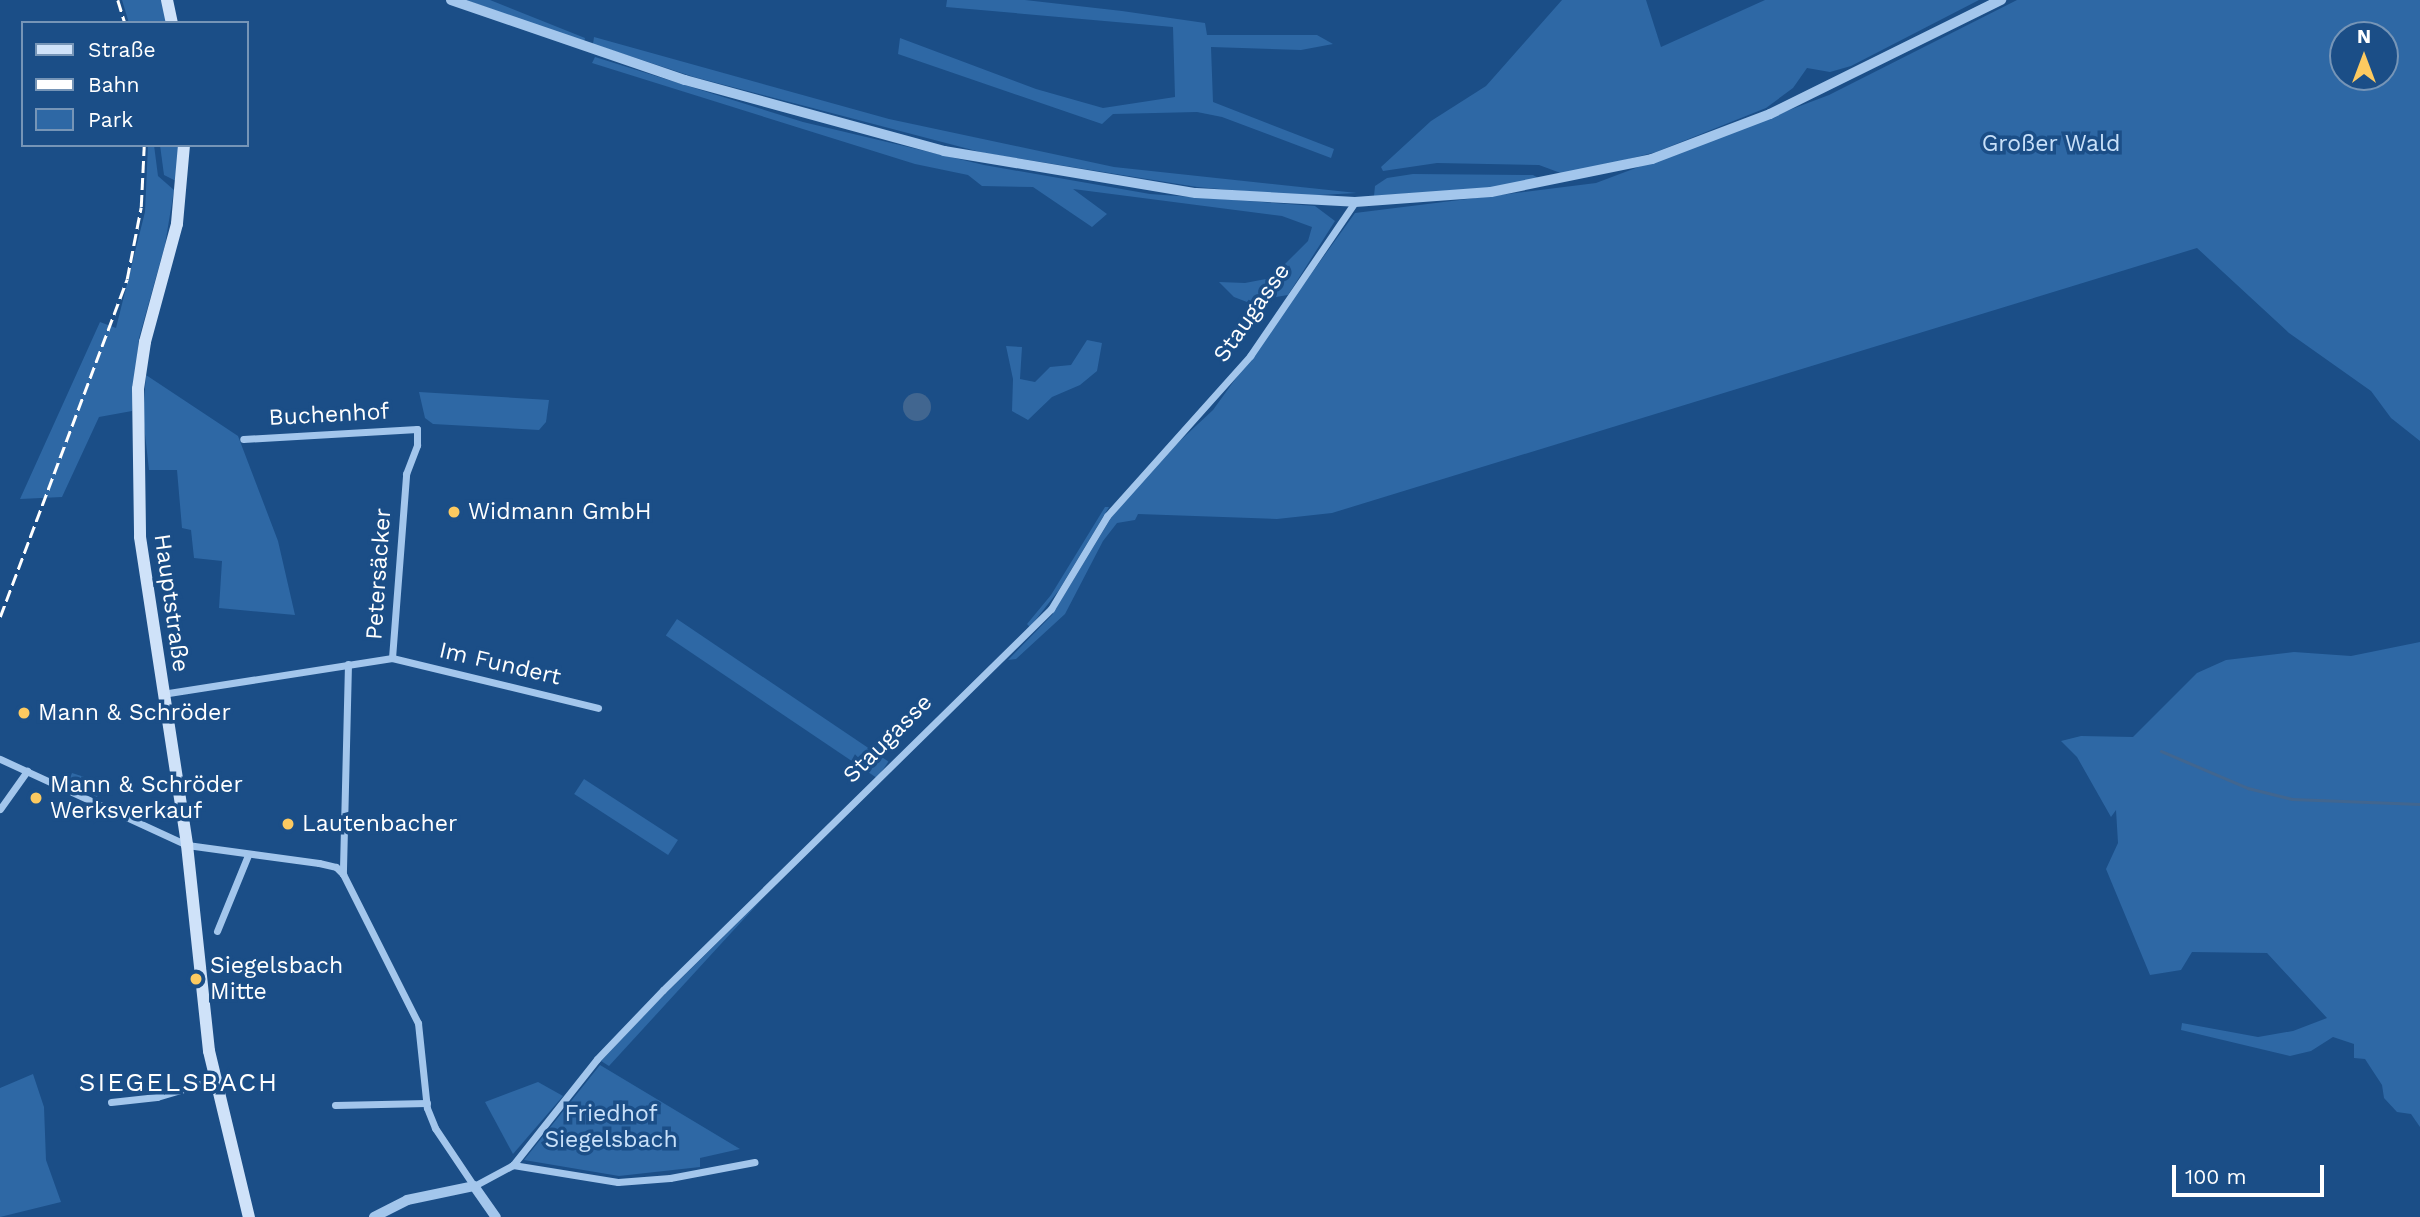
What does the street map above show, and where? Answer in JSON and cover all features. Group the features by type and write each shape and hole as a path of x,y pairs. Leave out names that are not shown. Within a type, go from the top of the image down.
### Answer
{"main road":[{"path":"167,0 172,21"},
{"name":"Hauptstraße","path":"184,147 177,224 141,365 137,403 140,537 187,845 214,1080 249,1217"}],"street":[{"path":"451,0 685,80 944,151 1196,193 1355,202 1491,192 1652,159 1770,114 2001,0"},
{"name":"Staugasse","path":"374,1217 407,1200 474,1186 513,1165 597,1059 644,1010 1051,609 1107,516 1250,356 1355,202"},
{"name":"Petersäcker","path":"162,694 392,658 407,474 417,445 417,429"},
{"name":"Buchenhof","path":"243,439 417,429"},
{"name":"Im Fundert","path":"392,658 598,708"},
{"path":"348,664 343,874 418,1023 427,1103 435,1128 496,1217"},
{"path":"0,759 187,845 319,863 343,874"},
{"path":"0,809 27,771"},
{"path":"217,930 248,855"},
{"path":"111,1102 156,1097 214,1080"},
{"path":"335,1105 427,1103"},
{"path":"513,1165 618,1182 670,1178 755,1162"}],"green space":[{"path":"122,0 163,0 168,21 128,21"},
{"path":"466,0 490,0 585,38 584,42"},
{"path":"947,0 1025,0 1122,11 1205,23 1207,35 1317,35 1333,44 1301,50 1211,47 1213,102 1334,149 1331,158 1222,117 1197,112 1113,114 1102,124 898,54 900,38 1036,89 1103,108 1175,97 1173,27 946,7"},
{"path":"1562,0 1646,0 1661,47 1765,0 1979,0 1851,66 1830,72 1807,68 1793,88 1766,108 1656,152 1566,175 1539,165 1437,163 1383,171 1381,167 1431,121 1486,86"},
{"name":"Großer Wald","path":"2017,0 2420,0 2420,441 2391,418 2371,391 2289,333 2197,248 1332,513 1277,519 1138,514 1135,520 1117,523 1103,541 1065,614 1016,659 1008,660 1052,615 1114,513 1154,465 1213,410 1355,213 1596,183 1829,95"},
{"path":"594,37 889,119 1114,167 1357,193 1300,196 1197,187 984,153 694,77 593,44"},
{"path":"595,57 803,122 984,165 1150,194 1315,206 1335,221 1288,295 1247,302 1234,297 1219,282 1245,283 1271,278 1308,241 1312,227 1282,216 1073,189 1107,214 1092,227 1033,187 982,186 968,175 915,164 592,63"},
{"path":"148,147 154,147 158,176 174,190 165,245 139,338 132,411 99,417 62,497 20,499 100,322 116,328 145,212"},
{"path":"160,147 179,147 176,181 164,175"},
{"path":"1413,174 1533,175 1540,179 1502,187 1374,196 1375,186 1387,178"},
{"path":"1087,340 1102,343 1097,371 1080,385 1052,397 1028,420 1012,411 1013,379 1006,346 1022,347 1020,379 1035,382 1050,367 1071,365"},
{"path":"146,375 238,436 278,541 295,615 219,608 222,561 194,558 191,530 182,528 177,470 149,470 143,416"},
{"path":"419,392 549,400 546,422 539,430 433,424 425,418"},
{"path":"1105,507 1109,507 1059,590 1030,627 1027,624 1051,595"},
{"path":"677,619 888,762 877,778 666,636"},
{"path":"2420,642 2420,1127 2411,1114 2397,1112 2384,1098 2382,1085 2365,1059 2354,1058 2354,1044 2333,1037 2311,1051 2290,1056 2181,1030 2182,1023 2258,1037 2293,1031 2327,1018 2267,953 2192,952 2181,970 2150,975 2106,869 2118,843 2116,810 2111,817 2077,757 2061,741 2081,736 2133,737 2197,673 2226,660 2294,652 2351,656"},
{"path":"72,773 103,783 97,797 68,783"},
{"path":"584,779 678,840 668,855 574,794"},
{"path":"764,897 609,1066 601,1061 646,1013"},
{"name":"Friedhof Siegelsbach","path":"600,1065 740,1149 700,1158 700,1167 619,1176 524,1160"},
{"path":"33,1074 44,1107 46,1160 61,1202 0,1217 0,1088"},
{"path":"538,1082 563,1096 513,1154 485,1102"}],"shaded area":[{"path":"917,393 927,397 931,407 927,417 917,421 907,417 903,407 907,397"}],"waterway":[{"path":"2161,751 2248,788 2292,799 2420,804"}],"railway":[{"path":"118,0 124,21"},
{"path":"0,617 127,279 141,207 144,147"}],"place":[{"name":"Widmann GmbH","path":"454,512"},
{"name":"Mann & Schröder","path":"24,713"},
{"name":"Mann & Schröder Werksverkauf","path":"36,798"},
{"name":"Lautenbacher","path":"288,824"},
{"name":"Siegelsbach Mitte","path":"196,979"}],"district":[{"name":"SIEGELSBACH","path":"179,1083"}]}
